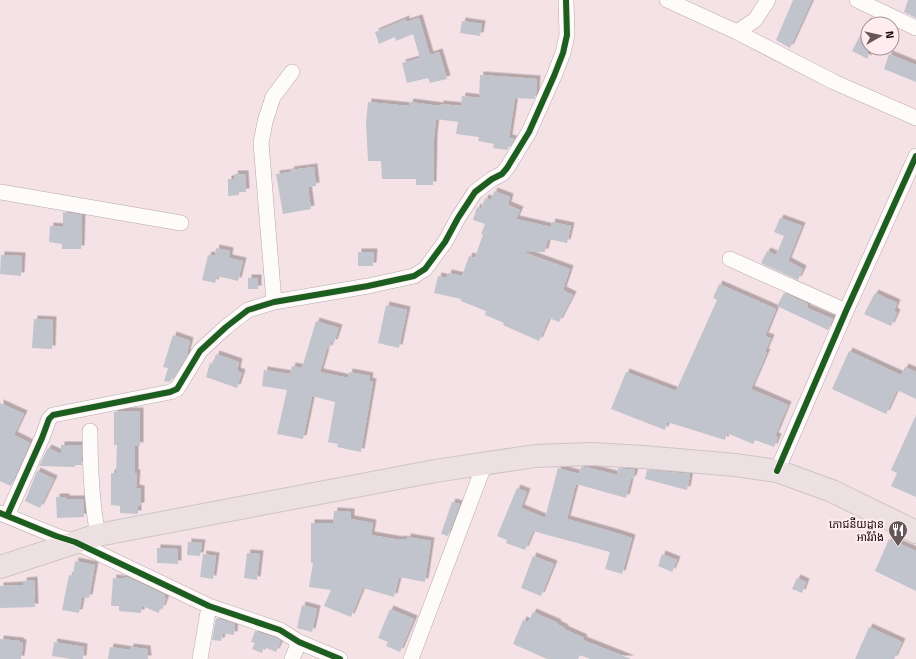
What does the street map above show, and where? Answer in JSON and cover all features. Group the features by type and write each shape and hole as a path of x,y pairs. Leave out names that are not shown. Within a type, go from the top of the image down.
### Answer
{"highway":[{"path":"0,567 75,542 98,536 435,471 535,456 592,454 695,461 777,471 832,491 916,532"}],"street":[{"path":"340,659 299,642 280,630 209,606 75,542 56,536 3,514 42,438 49,419 53,415 170,392 177,389 200,351 226,327 248,310 274,302 368,286 414,276 425,269 445,242 458,218 475,192 492,179 502,174 529,132 563,53 567,35 566,0"},
{"path":"667,0 737,32 834,82 916,118"},
{"path":"737,32 755,20 768,0"},
{"path":"857,0 916,28"},
{"path":"274,302 260,143 273,97 292,72"},
{"path":"777,471 846,311 916,156"},
{"path":"0,192 181,223"},
{"path":"730,259 846,311"},
{"path":"90,431 90,465 93,512 98,536"},
{"path":"411,659 485,463"},
{"path":"200,659 209,606"},
{"path":"292,659 299,642"}],"building":[{"path":"793,0 812,0 790,48 776,40"},
{"path":"908,0 916,0 916,18 904,12"},
{"path":"419,18 430,55 439,52 447,79 430,83 428,78 407,83 402,63 420,58 413,34 396,41 395,37 379,44 375,32 406,19 406,22"},
{"path":"462,21 482,24 480,36 460,33"},
{"path":"860,36 860,55 852,51"},
{"path":"888,56 894,56 916,65 916,82 884,69"},
{"path":"480,75 537,79 536,94 534,99 515,98 509,138 514,139 507,150 493,148 494,144 478,141 479,137 456,134 458,122 436,119 433,185 416,185 416,179 382,179 381,161 368,161 366,123 368,102 409,106 410,102 440,106 440,104 461,106 462,96 479,98"},
{"path":"314,167 316,186 308,187 311,209 283,214 276,174 291,172 290,170"},
{"path":"234,174 245,174 246,192 239,192 239,195 228,196 228,179 235,179"},
{"path":"494,191 510,197 508,205 520,210 516,219 551,227 552,222 571,226 567,243 548,239 545,252 523,252 570,269 563,290 573,295 559,322 549,318 539,341 503,325 504,323 485,315 486,311 461,301 461,299 434,293 438,276 447,278 448,273 462,276 469,256 475,258 485,224 473,220 477,207 481,209 485,198 491,200"},
{"path":"63,212 82,215 81,249 62,249 62,244 49,242 50,226 63,227"},
{"path":"780,218 802,226 788,261 803,269 798,280 761,263 767,251 776,255 784,236 774,232"},
{"path":"216,248 230,251 229,258 243,261 238,281 217,276 215,283 202,280 208,255 215,256"},
{"path":"358,252 374,252 373,266 358,266"},
{"path":"1,255 22,256 21,276 0,274"},
{"path":"248,278 258,278 258,289 248,289"},
{"path":"719,284 776,309 765,336 771,338 765,352 767,352 751,389 788,405 775,436 778,437 774,447 755,440 753,444 727,433 725,440 667,422 665,430 611,409 626,372 676,391 717,300 713,298"},
{"path":"784,293 808,304 807,308 833,319 828,330 777,306"},
{"path":"875,293 897,303 894,311 897,313 891,326 864,314"},
{"path":"386,305 407,310 399,348 378,343"},
{"path":"34,319 53,320 52,349 32,348"},
{"path":"316,321 339,328 334,343 331,342 329,349 327,348 320,372 348,378 349,372 370,376 369,381 373,382 361,452 337,447 338,444 328,442 335,402 312,396 303,439 277,434 287,390 262,386 264,370 290,374 292,366 302,368"},
{"path":"173,335 190,341 188,354 170,382 164,381 168,368 163,367"},
{"path":"849,351 901,375 905,367 916,372 916,399 897,390 886,414 832,389"},
{"path":"216,354 239,362 237,371 242,373 237,388 206,377 210,363 213,364"},
{"path":"0,403 24,414 14,435 30,443 11,486 0,481"},
{"path":"140,411 140,446 135,445 135,473 137,473 136,488 141,489 141,506 138,506 138,514 120,513 120,506 111,505 111,473 116,473 117,445 114,445 114,412"},
{"path":"916,415 916,497 891,486 897,473 891,470"},
{"path":"61,445 81,445 82,465 75,465 75,467 39,466 48,448 61,454"},
{"path":"581,467 617,475 618,468 635,470 626,498 576,484 567,519 632,538 622,574 605,569 610,552 533,531 525,550 506,543 507,540 497,536 517,488 527,492 521,508 545,518 558,468 579,474"},
{"path":"647,470 690,474 687,490 645,479"},
{"path":"37,471 54,479 40,508 25,501"},
{"path":"56,497 66,497 66,499 83,499 84,517 57,518"},
{"path":"452,502 460,504 448,536 441,534"},
{"path":"334,511 351,512 351,519 373,523 371,535 400,540 407,540 407,537 431,541 425,582 399,577 394,597 363,588 351,617 324,606 331,590 309,587 313,563 311,563 311,523 333,523"},
{"path":"889,539 916,551 916,591 875,571"},
{"path":"188,542 202,543 200,556 187,555"},
{"path":"157,548 178,549 178,564 157,563"},
{"path":"247,553 260,554 257,580 244,578"},
{"path":"203,554 216,556 213,579 200,577"},
{"path":"662,554 677,560 672,572 658,566"},
{"path":"533,556 554,564 541,596 521,588"},
{"path":"75,561 95,565 89,598 82,597 79,613 62,610 69,575 73,576"},
{"path":"123,577 127,577 165,595 164,598 166,598 162,609 160,608 159,613 142,606 141,613 119,611 119,606 111,606 113,578 123,579"},
{"path":"797,578 806,582 802,593 792,589"},
{"path":"34,580 35,607 0,608 0,586 23,585 23,581"},
{"path":"302,605 317,609 312,632 297,628"},
{"path":"390,609 414,619 400,652 386,646 388,642 378,638"},
{"path":"533,612 558,623 557,624 565,628 564,629 584,638 583,640 631,659 590,659 580,655 578,659 547,659 513,644 523,620 528,622"},
{"path":"216,618 235,624 234,635 223,633 221,641 212,640"},
{"path":"869,627 902,642 894,659 855,659"},
{"path":"255,631 281,641 276,652 264,647 262,653 252,649 255,643 251,642"},
{"path":"0,639 20,641 23,643 21,659 0,659"},
{"path":"54,642 84,647 83,659 52,656"},
{"path":"110,647 130,650 130,647 147,649 148,659 108,659"}],"cycle path":[{"path":"7,516 49,419 53,415 170,392 177,389 200,351 226,327 248,310 274,302 368,286 414,276 425,269 445,242 458,218 475,192 492,179 502,174 529,132 563,53 567,35 566,0"},
{"path":"777,471 846,311 916,156"},
{"path":"0,513 56,536 75,542 209,606 280,630 299,642 340,659"}],"place":[{"name":"ភោជនីយដ្ឋាន អារីរាំង","path":"898,547"}]}
